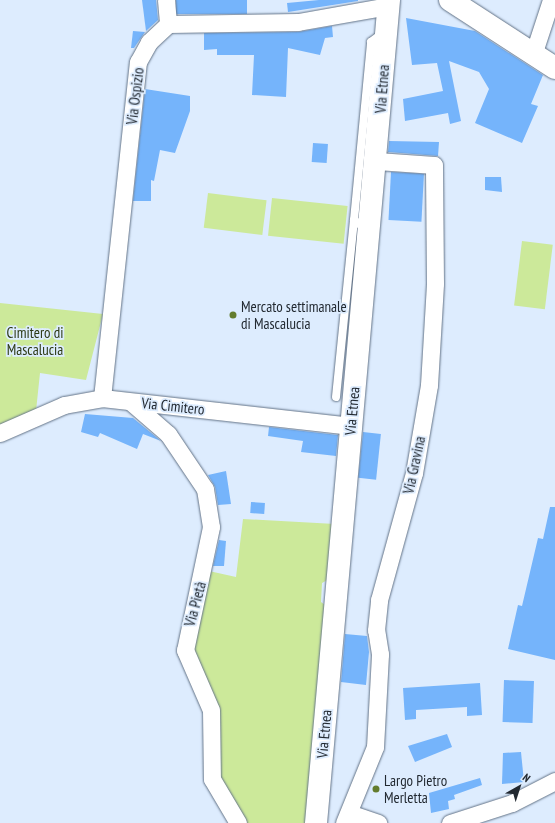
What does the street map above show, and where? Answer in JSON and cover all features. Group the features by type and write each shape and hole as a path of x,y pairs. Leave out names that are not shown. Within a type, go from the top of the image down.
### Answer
{"main road":[{"path":"450,0 555,68"},
{"name":"Via Etnea","path":"316,823 351,426 361,226 376,161 374,87 386,30 388,3"}],"street":[{"path":"166,0 168,24 298,22 388,3"},
{"path":"533,55 550,0"},
{"name":"Via Ospizio","path":"102,398 138,62 149,42 168,24"},
{"name":"Via Gravina","path":"346,818 375,747 380,654 376,630 378,600 414,473 429,385 435,283 434,165 376,161"},
{"name":"Via Cimitero","path":"0,433 64,405 102,398 351,426"},
{"name":"Via Pietà","path":"131,402 168,434 205,489 210,527 185,650 211,710 212,779 238,823"},
{"path":"450,823 512,803 555,781"},
{"path":"346,818 378,823"}],"lane":[{"path":"336,397 361,226 374,87"}],"green space":[{"path":"208,193 267,200 262,235 204,228"},
{"path":"272,198 348,206 344,244 268,236"},
{"path":"522,241 553,245 545,309 514,306"},
{"name":"Cimitero di Mascalucia","path":"0,303 103,314 86,380 40,373 36,411 0,426"},
{"path":"243,519 335,524 331,578 322,583 321,602 328,607 310,823 244,823 221,786 190,649 209,571 236,577"}],"building":[{"path":"142,0 156,0 158,20 146,31"},
{"path":"176,0 247,0 247,14 176,14"},
{"path":"319,0 358,1 288,12 287,3"},
{"path":"406,18 475,31 543,75 531,104 538,106 522,143 475,123 489,89 479,72 449,61 461,121 450,124 448,113 405,121 403,99 443,91 437,63 412,65"},
{"path":"332,26 333,37 325,38 320,55 288,48 286,97 252,95 254,55 217,55 217,49 204,50 204,33 298,32"},
{"path":"133,31 145,32 134,48 131,48"},
{"path":"145,89 190,96 190,111 175,153 160,150 154,181 151,180 151,201 133,201"},
{"path":"389,141 439,142 438,156 388,152"},
{"path":"313,143 328,144 327,163 312,162"},
{"path":"391,172 424,174 421,222 388,220"},
{"path":"485,177 501,177 502,192 485,190"},
{"path":"85,414 133,418 161,441 143,434 137,449 100,433 98,437 81,432"},
{"path":"269,427 338,435 336,456 301,452 303,441 268,436"},
{"path":"363,432 381,434 376,480 358,478"},
{"path":"226,471 231,504 218,505 215,487 208,475"},
{"path":"251,502 265,503 264,514 250,513"},
{"path":"550,507 555,507 555,660 508,649 518,605 522,606 538,538 543,539"},
{"path":"219,540 226,541 224,566 213,566"},
{"path":"345,634 367,636 369,652 366,685 341,682"},
{"path":"504,680 534,681 533,723 503,722"},
{"path":"480,683 482,715 467,716 467,707 416,710 416,719 405,720 403,688"},
{"path":"447,734 452,747 415,762 408,746"},
{"path":"521,752 524,782 502,784 503,753"},
{"path":"480,778 482,785 454,795 455,799 448,801 449,809 431,813 429,793"}],"place":[{"name":"Mercato settimanale di Mascalucia","path":"233,315"},
{"name":"Largo Pietro Merletta","path":"376,789"}]}
